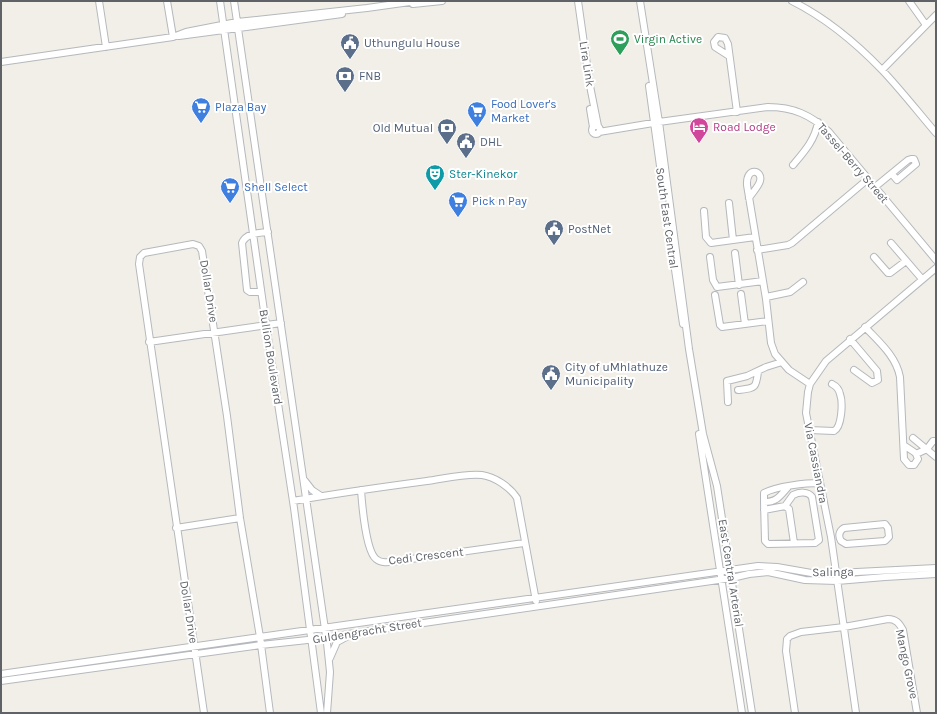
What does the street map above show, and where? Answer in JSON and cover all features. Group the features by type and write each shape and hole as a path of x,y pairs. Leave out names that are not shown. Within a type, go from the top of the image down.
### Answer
{"street":[{"path":"99,1 106,47"},
{"path":"168,1 175,37"},
{"name":"Bullion Boulevard","path":"220,1 261,292 293,501 322,713"},
{"name":"Bullion Boulevard","path":"234,1 329,660 327,713"},
{"path":"1,62 185,36 224,27 417,1"},
{"path":"238,25 326,17 442,1"},
{"name":"Lira Link","path":"576,1 597,128 611,130 656,123"},
{"name":"South East Central","path":"638,1 701,435"},
{"path":"792,1 837,29 852,41 882,70 936,133"},
{"path":"909,1 926,25"},
{"path":"882,70 936,16"},
{"path":"729,56 737,112"},
{"name":"Tassel-Berry Street","path":"656,123 768,107 784,108 801,112 818,122 834,138 936,260"},
{"path":"794,165 816,133 818,122"},
{"path":"875,187 892,174"},
{"path":"757,250 792,243 868,179"},
{"path":"749,198 766,297 771,343 775,354 789,370 810,384"},
{"path":"729,203 733,240"},
{"path":"704,211 706,237 708,241 713,243 755,237"},
{"path":"261,292 248,291 242,243 245,238 253,234 268,232"},
{"path":"891,243 922,279"},
{"name":"Dollar Drive","path":"204,713 149,342 139,264 140,257 144,253 187,245 197,245 202,251 215,333 240,518 260,637 270,713"},
{"path":"735,253 739,285"},
{"path":"710,257 713,280 716,286 739,285 763,281"},
{"path":"874,257 888,273 906,261"},
{"name":"Via Cassiandra","path":"856,713 831,538 809,430 806,403 810,384 821,366 850,339 936,268"},
{"path":"766,297 790,292 803,282"},
{"path":"715,294 722,327 768,321"},
{"path":"741,294 745,324"},
{"path":"149,342 281,323"},
{"path":"865,327 886,350 897,366 900,378 905,446 904,459 911,466 916,464 918,460 916,454 905,446"},
{"path":"850,339 877,371 878,380 872,383 854,370"},
{"path":"728,402 727,382 782,362"},
{"path":"738,390 753,388 757,383 758,372"},
{"path":"809,430 834,431 839,426 841,394 836,386 832,384"},
{"name":"East Central Arterial","path":"701,435 717,486 752,713"},
{"name":"East Central Arterial","path":"701,435 742,713"},
{"path":"913,438 936,457"},
{"path":"916,454 926,449 933,441 936,441"},
{"path":"293,501 473,475 488,476 508,487 517,498 524,543 536,597 536,606"},
{"path":"303,478 312,490 321,496"},
{"path":"785,506 790,497 795,494 807,493 812,497 819,540 815,543 766,543 764,492 771,489 788,486 820,483"},
{"path":"764,502 772,502 777,499 788,486"},
{"name":"Cedi Crescent","path":"361,490 370,551 380,561 397,561 524,543"},
{"path":"764,510 785,506"},
{"path":"785,506 789,509 794,543"},
{"path":"176,528 240,518"},
{"path":"884,524 888,528 889,537 885,541 846,544 841,541 839,537 840,532 844,528 884,524"},
{"path":"831,538 839,537"},
{"name":"Salinga","path":"731,570 767,566 817,574 836,574 936,568"},
{"name":"Guldengracht Street","path":"1,674 731,570"},
{"name":"Salinga","path":"732,578 768,572 806,580 837,581 936,574"},
{"name":"Guldengracht Street","path":"1,681 261,645 326,638 355,632 732,578"},
{"name":"Mango Grove","path":"844,627 888,619 895,620 900,625 903,630 907,650 917,713"},
{"path":"795,713 786,651 787,640 795,633 844,627"},
{"path":"329,660 337,642 355,632"}],"place":[{"name":"Virgin Active","path":"620,56"},
{"name":"Uthungulu House","path":"350,60"},
{"name":"FNB","path":"345,93"},
{"name":"Plaza Bay","path":"201,124"},
{"name":"Food Lover's Market","path":"477,128"},
{"name":"Road Lodge","path":"699,144"},
{"name":"Old Mutual","path":"447,145"},
{"name":"DHL","path":"466,159"},
{"name":"Ster-Kinekor","path":"435,191"},
{"name":"Shell Select","path":"230,204"},
{"name":"Pick n Pay","path":"458,218"},
{"name":"PostNet","path":"554,246"},
{"name":"City of uMhlathuze Municipality","path":"551,391"}]}
